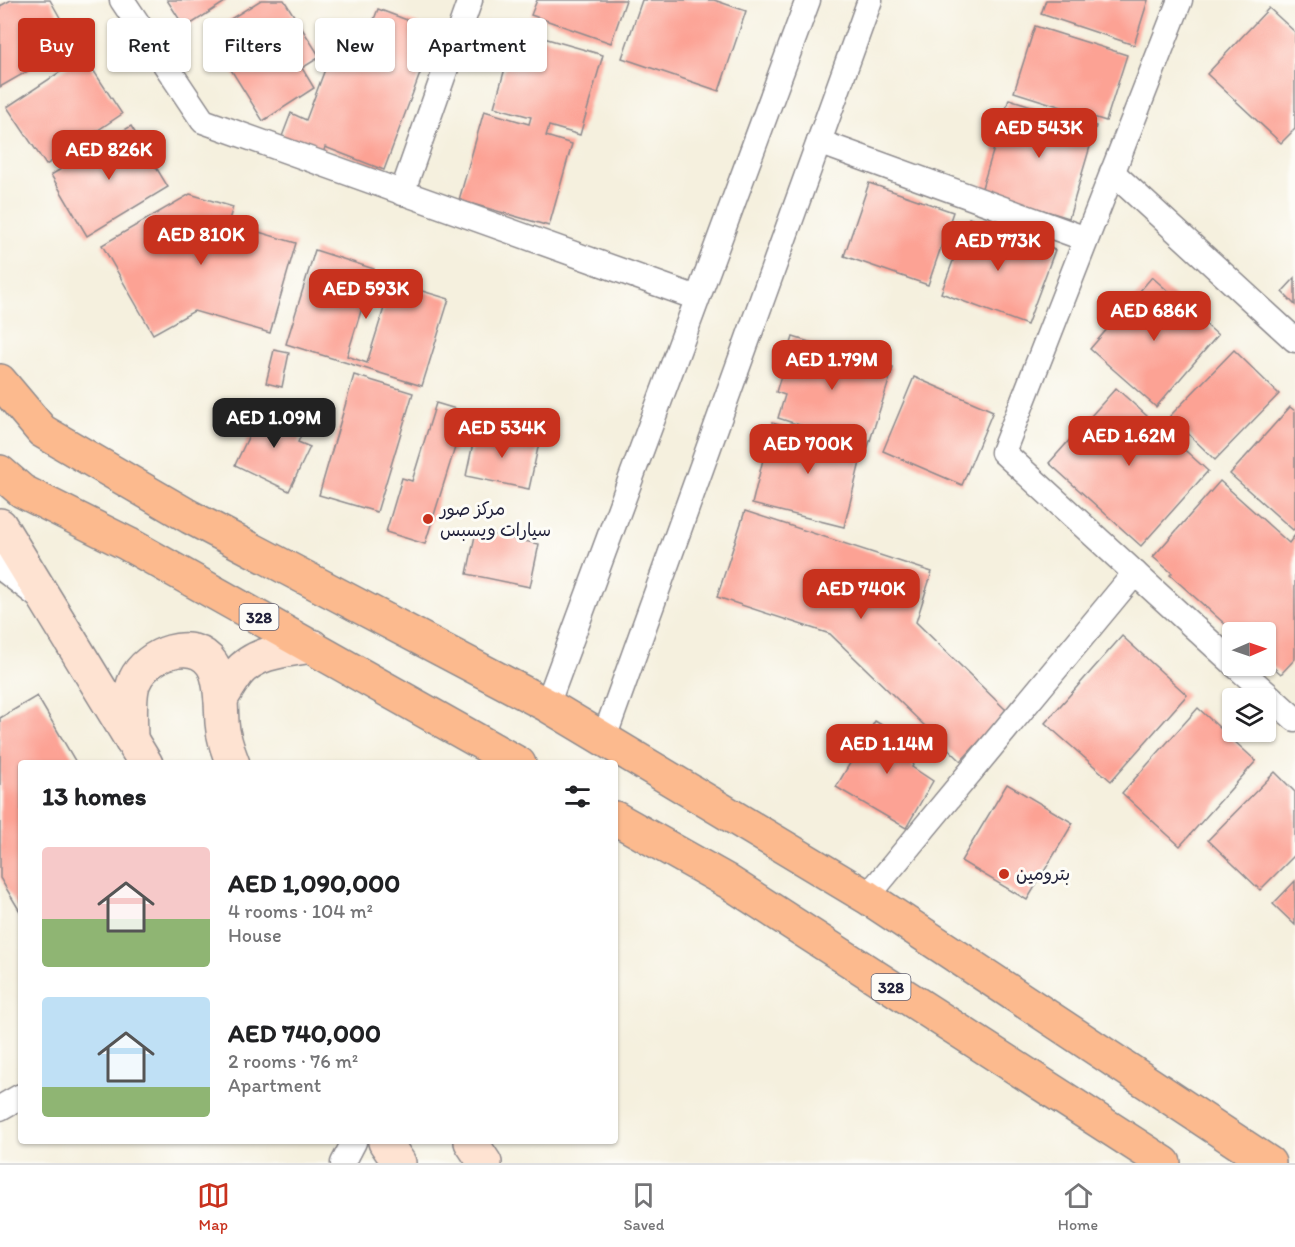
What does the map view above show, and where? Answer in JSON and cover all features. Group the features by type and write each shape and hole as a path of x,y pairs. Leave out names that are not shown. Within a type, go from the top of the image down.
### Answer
{"main road":[{"path":"0,381 42,431 190,517 548,705 604,738 867,897 1269,1163"},
{"name":"328","path":"0,472 22,491 128,544 512,760"},
{"path":"0,525 138,752"},
{"path":"221,699 238,672 260,657 312,646"},
{"path":"138,752 131,702 134,680 152,659 176,649 195,651 212,664 221,699 222,725 231,760"},
{"name":"328","path":"618,820 737,888 1164,1163"},
{"path":"386,1144 399,1163"},
{"path":"472,1144 485,1163"}],"street":[{"path":"122,0 203,121 697,298"},
{"path":"548,705 808,0"},
{"path":"604,738 870,0"},
{"path":"1180,0 1003,452 1222,653"},
{"path":"402,193 468,1"},
{"path":"819,142 1086,239"},
{"path":"1112,172 1295,340"},
{"path":"0,567 48,603"},
{"path":"867,897 1135,573"},
{"path":"1247,676 1295,720"},
{"path":"0,1108 18,1098"},
{"path":"343,1163 353,1144"}],"building":[{"path":"11,0 50,0 60,18 18,18 18,72 26,72 0,87 0,6"},
{"path":"167,0 228,0 191,24 191,18 179,18"},
{"path":"261,0 284,0 295,18 232,18"},
{"path":"537,0 626,0 611,43 547,21 547,18 531,15"},
{"path":"642,0 714,0 746,11 719,91 622,58"},
{"path":"1046,0 1148,0 1134,45 1041,14"},
{"path":"1269,8 1295,32 1295,129 1281,143 1207,74"},
{"path":"378,9 407,20 407,72 421,72 384,170 325,147 323,154 281,139 291,113 306,120 324,72 395,72 395,18 374,18"},
{"path":"1035,26 1127,55 1106,121 1014,92"},
{"path":"303,30 315,49 315,60 303,67"},
{"path":"547,39 603,55 580,135 549,126 546,136 572,144 549,226 459,200 484,111 529,124 531,117 494,107 504,72 547,72"},
{"path":"303,70 314,88 263,121 232,72 303,72"},
{"path":"60,72 94,72 122,114 46,165 7,107"},
{"path":"1009,99 1096,126 1069,218 981,191"},
{"path":"131,126 168,187 87,236 51,175"},
{"path":"869,183 953,212 928,285 844,256"},
{"path":"190,194 233,207 228,223 296,243 270,333 194,311 153,334 102,245"},
{"path":"969,218 1055,250 1027,325 941,293"},
{"path":"315,250 374,269 347,356 367,363 392,282 449,299 422,386 286,344"},
{"path":"1152,277 1218,335 1156,407 1090,349"},
{"path":"1295,278 1295,305 1282,292"},
{"path":"793,337 893,368 868,447 778,418 785,395 776,392"},
{"path":"274,350 289,353 282,387 266,383"},
{"path":"1234,350 1279,394 1215,460 1170,416"},
{"path":"354,375 413,393 377,512 319,495"},
{"path":"914,377 993,411 962,485 883,451"},
{"path":"1116,388 1208,471 1141,546 1049,463"},
{"path":"436,403 466,412 425,544 386,532 402,478 412,481"},
{"path":"263,406 305,426 298,442 310,447 289,491 235,465"},
{"path":"1290,407 1295,411 1295,528 1293,530 1230,474"},
{"path":"772,423 864,446 844,527 752,504"},
{"path":"476,429 539,443 529,489 466,476"},
{"path":"1220,481 1289,543 1295,535 1295,659 1281,674 1276,670 1276,622 1223,622 1153,557"},
{"path":"745,511 932,572 916,622 1007,711 961,761 830,634 717,597"},
{"path":"476,531 539,544 530,587 467,574"},
{"path":"1122,636 1187,695 1111,781 1045,723"},
{"path":"37,696 75,760 18,760 18,908 0,878 0,718"},
{"path":"1198,708 1222,730 1222,742 1235,742 1256,761 1180,846 1122,793"},
{"path":"875,721 922,749 912,767 933,781 906,828 836,787"},
{"path":"1275,772 1295,792 1295,855 1260,890 1208,840"},
{"path":"1007,784 1073,823 1027,900 961,861"},
{"path":"1295,881 1295,925 1273,904"}],"place":[{"name":"مركز صور سيارات ويسبس","path":"428,519"},
{"name":"بترومين","path":"1004,874"}]}
